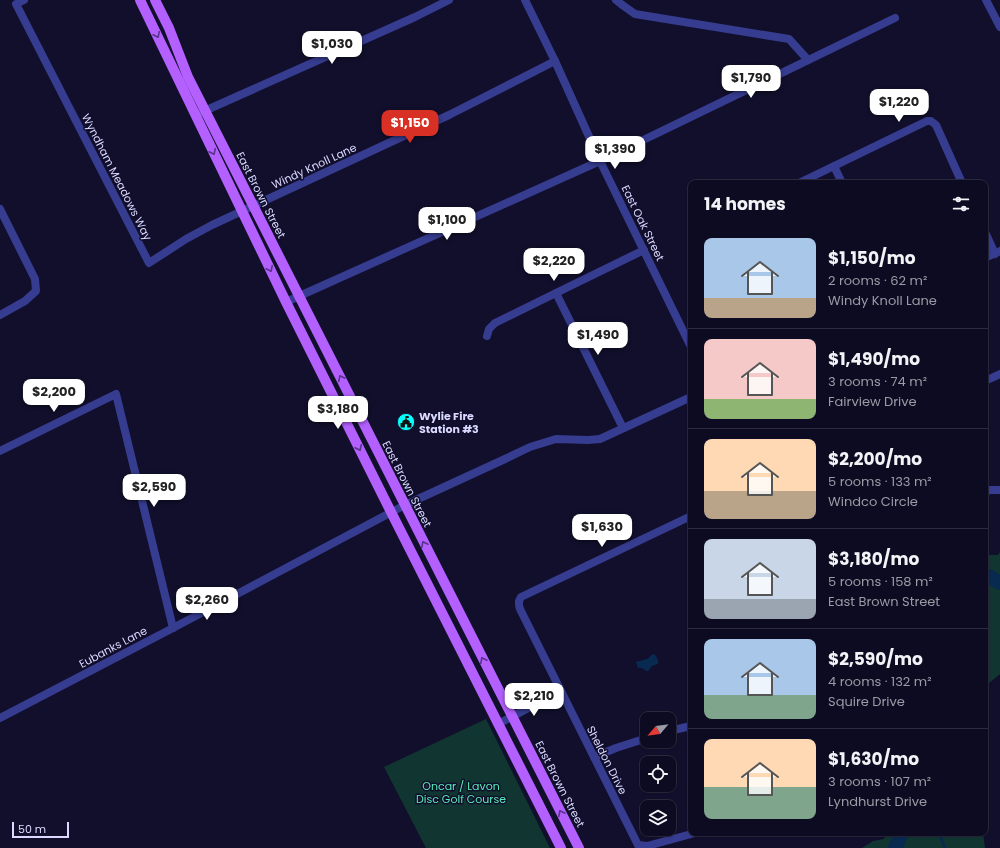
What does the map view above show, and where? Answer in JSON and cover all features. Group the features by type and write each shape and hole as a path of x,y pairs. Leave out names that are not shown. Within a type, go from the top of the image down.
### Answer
{"main road":[{"path":"140,0 286,302 561,848"},
{"name":"East Brown Street","path":"154,0 169,28 188,77 205,111 579,848"}],"street":[{"name":"Wyndham Meadows Way","path":"24,0 16,4 149,263 186,239 254,206"},
{"path":"195,116 449,0"},
{"name":"East Oak Street","path":"525,0 556,61 600,161 688,341"},
{"path":"616,0 635,14 789,39 808,60"},
{"path":"986,0 1000,27"},
{"path":"286,302 600,161 894,18"},
{"name":"Windy Knoll Lane","path":"254,206 449,115 556,61"},
{"path":"805,180 927,121 931,121 936,125 961,180"},
{"path":"834,166 841,180"},
{"path":"0,210 35,280 36,291 25,301 0,315"},
{"path":"988,237 997,252 988,256"},
{"path":"487,336 489,329 495,323 644,250"},
{"path":"556,292 623,428"},
{"path":"988,380 1000,374"},
{"path":"0,451 116,394 173,628"},
{"name":"Eubanks Lane","path":"0,718 391,512 520,451 556,439 600,439 688,398"},
{"path":"988,491 1000,490"},
{"name":"Sheldon Drive","path":"688,517 521,597 518,605 638,845 647,846 688,835"},
{"path":"498,724 561,691"},
{"path":"676,729 688,727"},
{"path":"594,757 640,740"}],"green space":[{"path":"1000,552 1000,674 988,685 988,555 998,555"},
{"name":"Oncar / Lavon Disc Golf Course","path":"486,719 550,848 426,848 384,767"},
{"path":"886,836 983,836 985,848 862,848 873,841 884,839"}],"water":[{"path":"653,654 657,658 658,664 652,666 648,671 638,668 636,662 647,659"}],"waterway":[{"path":"988,576 1000,583"},
{"path":"895,848 901,836"},
{"path":"940,836 945,848"}],"place":[{"name":"Wylie Fire Station #3","path":"406,422"}]}
